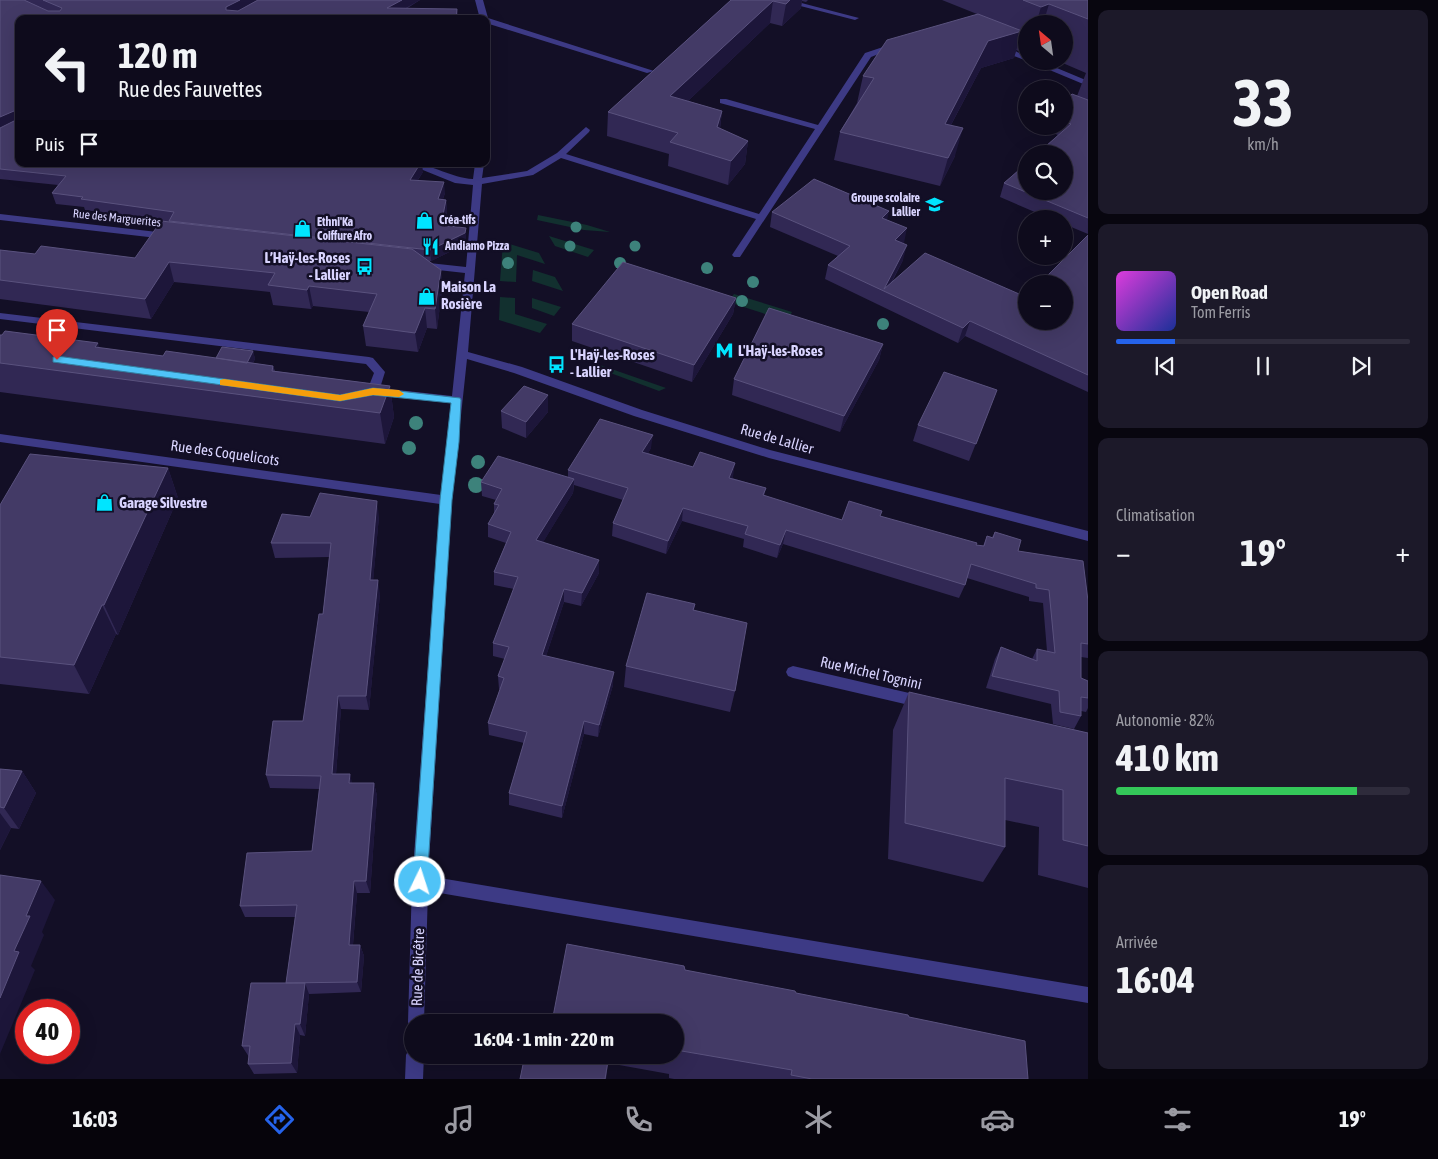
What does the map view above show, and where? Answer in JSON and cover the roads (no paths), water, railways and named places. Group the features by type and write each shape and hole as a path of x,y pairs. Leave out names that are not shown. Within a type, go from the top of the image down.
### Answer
{"street":[{"path":"479,0 484,15"},
{"path":"781,0 855,18"},
{"path":"490,21 650,71"},
{"path":"737,255 868,55 905,43"},
{"path":"993,45 1018,56"},
{"path":"1054,70 1088,84"},
{"path":"723,101 820,128"},
{"path":"423,167 458,181 478,182 530,173 560,155 586,130"},
{"path":"560,155 761,218"},
{"name":"Rue de Bicêtre","path":"416,1014 420,882 446,500 454,442 456,400 471,271 479,167"},
{"name":"Rue des Marguerites","path":"0,217 175,237"},
{"path":"410,264 471,271"},
{"path":"0,316 369,361 380,372 369,392 456,400"},
{"name":"Rue de Lallier","path":"462,354 518,370 638,413 769,454 1088,536"},
{"name":"Rue des Coquelicots","path":"0,438 446,500"},
{"name":"Rue Michel Tognini","path":"793,672 936,705"},
{"path":"420,882 1088,996"},
{"path":"414,1079 415,1064"}],"place":[{"name":"Groupe scolaire Lallier","path":"934,205"},
{"name":"Créa-tifs","path":"425,220"},
{"name":"Ethni'Ka Coiffure Afro","path":"303,229"},
{"name":"Andiamo Pizza","path":"431,246"},
{"name":"L’Haÿ-les-Roses - Lallier","path":"364,267"},
{"name":"Maison La Rosière","path":"427,296"},
{"name":"L'Haÿ-les-Roses","path":"724,351"},
{"name":"L'Haÿ-les-Roses - Lallier","path":"556,364"},
{"name":"Garage Silvestre","path":"105,503"}]}
